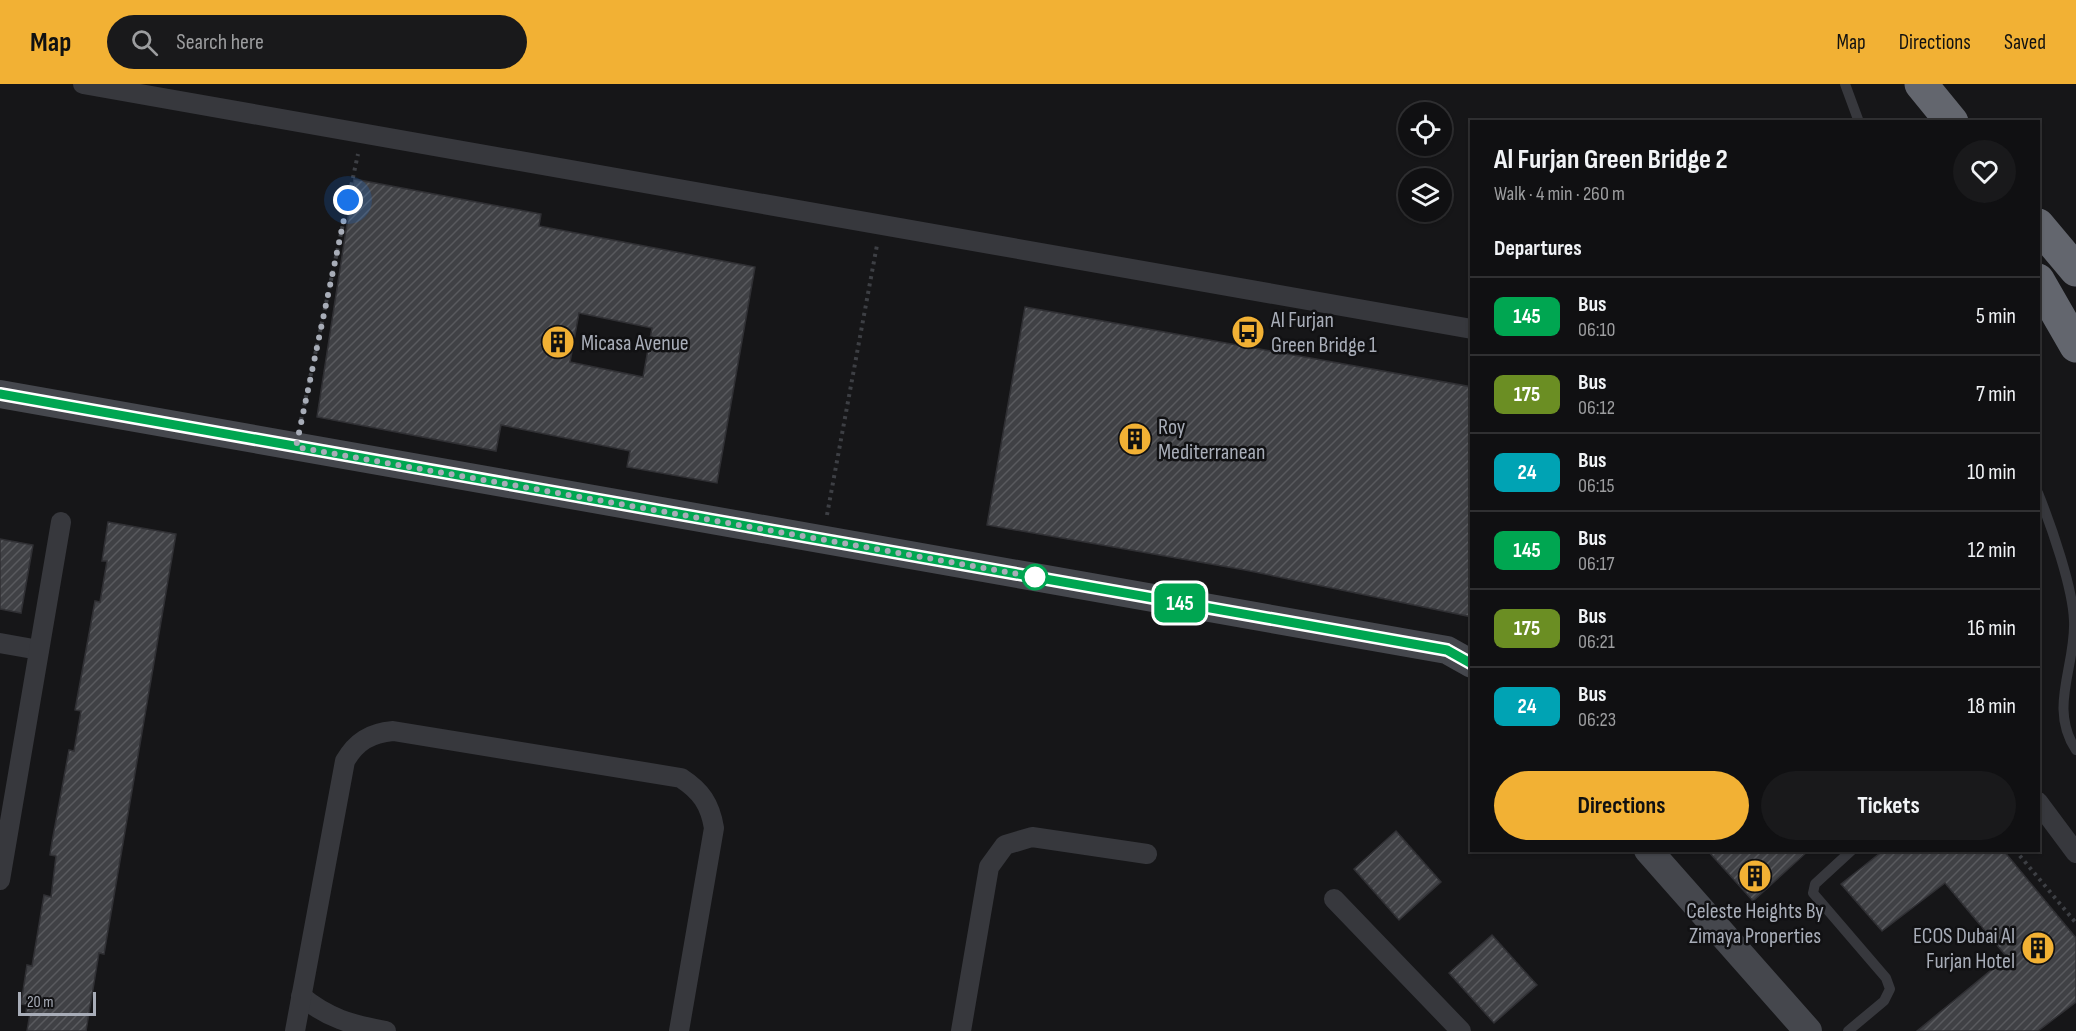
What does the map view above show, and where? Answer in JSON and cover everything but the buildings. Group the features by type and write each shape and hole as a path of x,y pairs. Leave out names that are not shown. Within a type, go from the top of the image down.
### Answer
{"highway":[{"path":"1921,84 1950,120"},
{"path":"2040,227 2076,270"},
{"path":"2040,283 2076,346"}],"street":[{"path":"83,84 1470,328"},
{"path":"0,394 1447,650 1468,657"},
{"path":"0,880 62,522"},
{"path":"0,643 39,650"},
{"path":"296,1031 345,761 362,741 382,732 393,731 681,778 694,786 708,805 714,828 679,1031"},
{"path":"2040,805 2076,853"},
{"path":"961,1031 987,875 998,851 1014,840 1032,837 1147,854"},
{"path":"1650,852 1808,1031"},
{"path":"1334,899 1461,1031"},
{"path":"301,996 327,1016 350,1029 386,1031"}],"lane":[{"path":"1845,84 1858,120"},
{"path":"2040,500 2073,607 2074,634 2062,712 2068,736 2076,750"},
{"path":"1848,1031 1884,1001 1890,989 1886,978 1813,893 1815,884 1850,852"}],"path":[{"path":"296,447 362,133"},
{"path":"823,540 881,225"},
{"path":"2017,852 2076,923"}],"bus line":[{"name":"145","path":"0,394 1447,650 1460,655 1470,662"}],"place":[{"name":"Al Furjan Green Bridge 1","path":"1248,332"},
{"name":"Micasa Avenue","path":"558,342"},
{"name":"Roy Mediterranean","path":"1135,439"},
{"name":"Celeste Heights By Zimaya Properties","path":"1755,876"},
{"name":"ECOS Dubai Al Furjan Hotel","path":"2038,948"}],"route":[{"path":"348,200 296,447 1035,577"}]}
